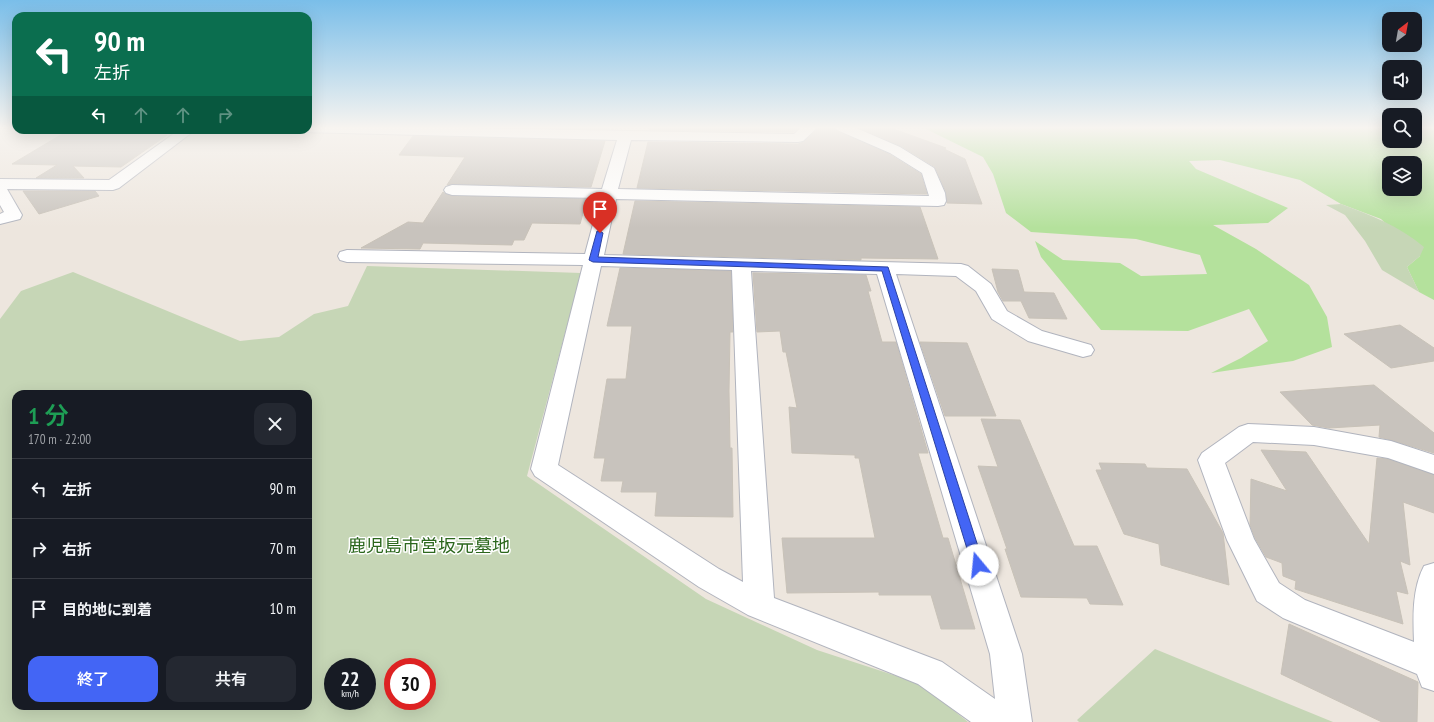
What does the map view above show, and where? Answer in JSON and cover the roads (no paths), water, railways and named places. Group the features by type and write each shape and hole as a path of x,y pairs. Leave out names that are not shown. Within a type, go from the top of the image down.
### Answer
{"street":[{"path":"0,184 113,185 146,161"},
{"path":"618,161 609,193 544,469 709,578 759,606 930,673 1000,722"},
{"path":"452,190 938,201 937,193 929,171 912,161"},
{"path":"0,191 14,215 0,219"},
{"path":"347,256 593,260 961,270 984,288 999,315 1035,336 1083,350"},
{"path":"741,265 759,606"},
{"path":"885,268 1006,654 1015,722"},
{"path":"1434,465 1391,450 1314,436 1248,433 1211,460 1241,540 1268,592 1294,609 1432,670 1430,604 1434,575"}],"park label":[{"name":"鹿児島市営坂元墓地","path":"429,546"}]}
